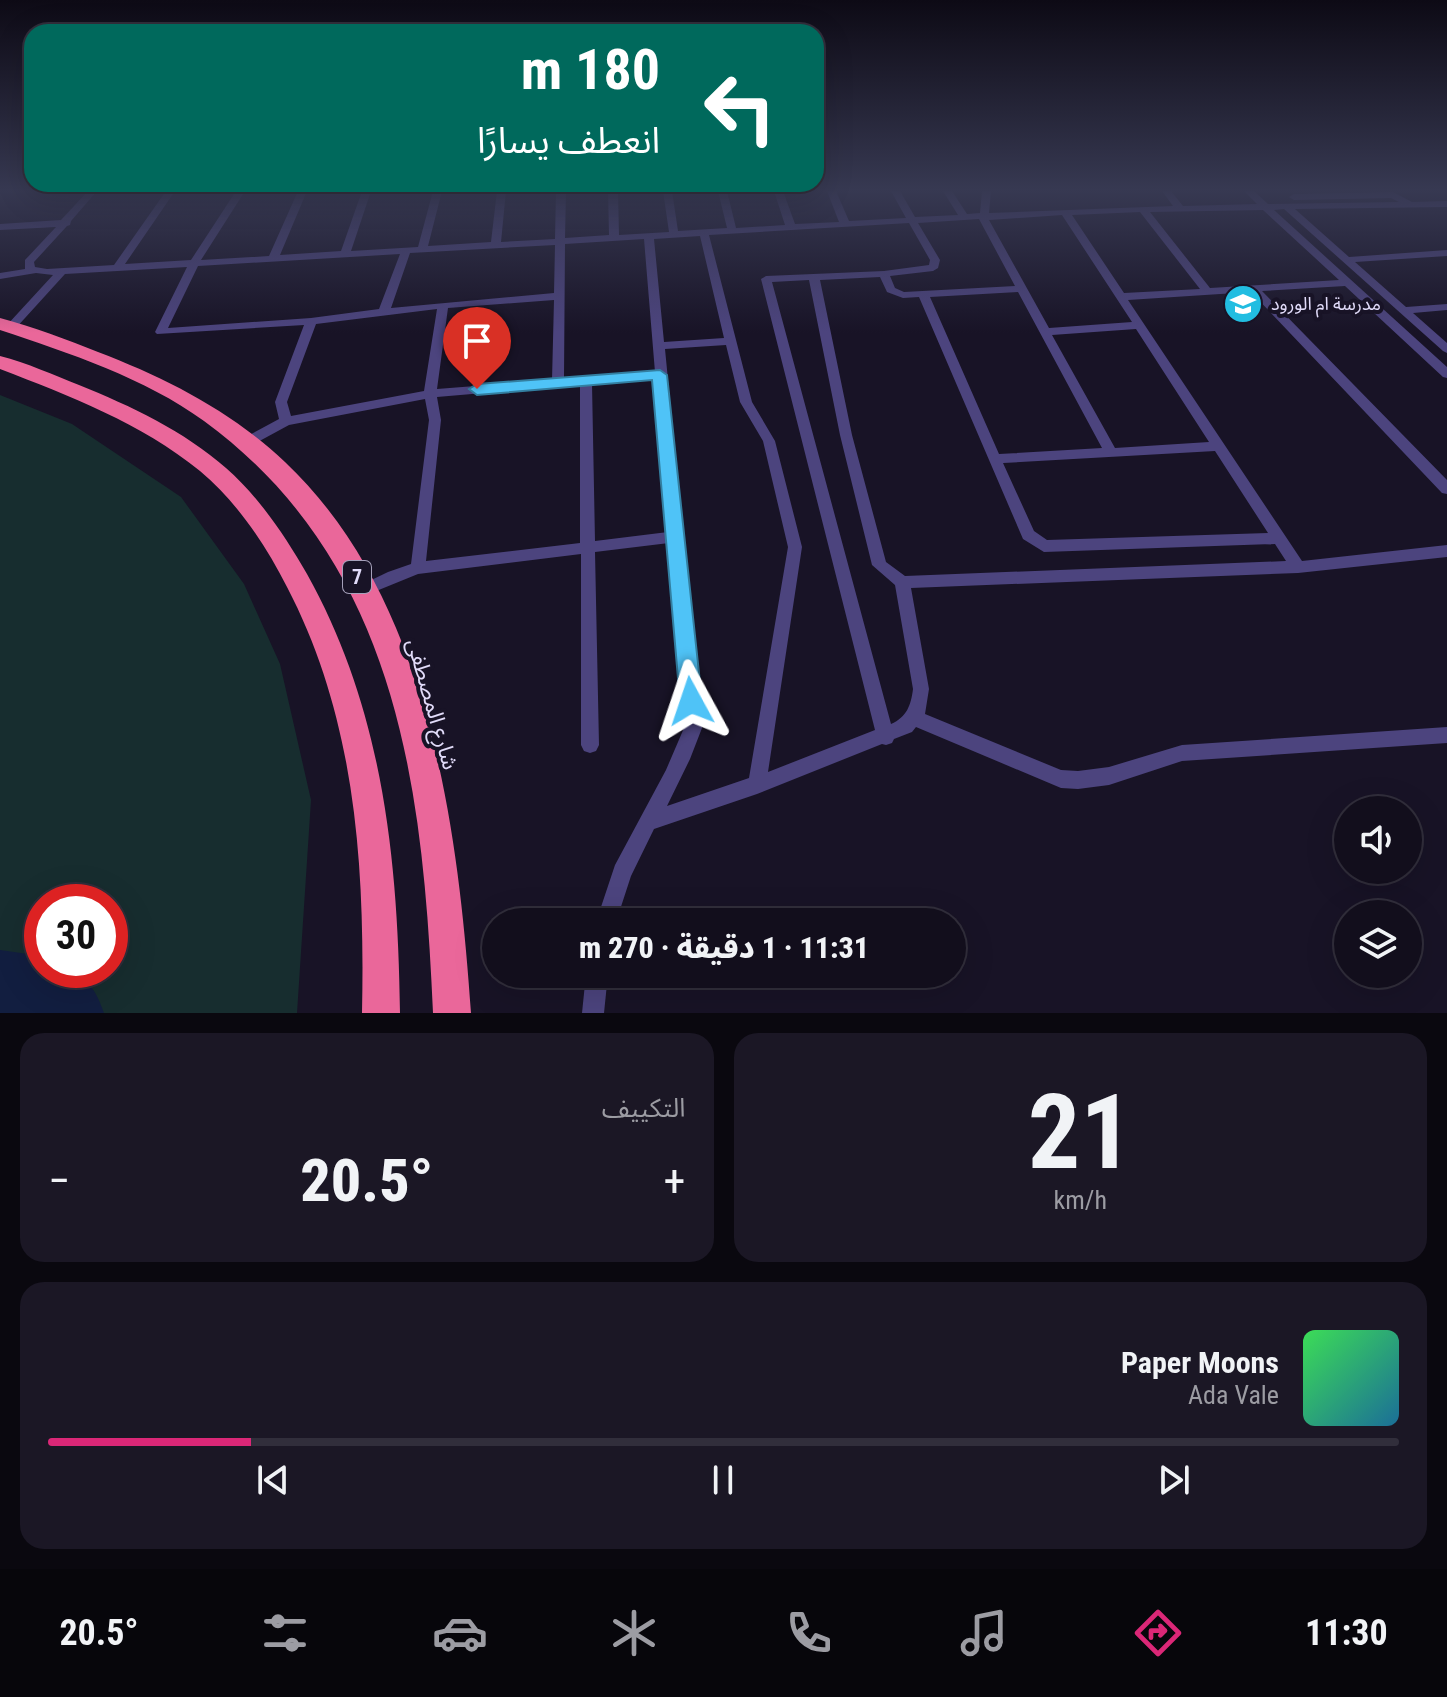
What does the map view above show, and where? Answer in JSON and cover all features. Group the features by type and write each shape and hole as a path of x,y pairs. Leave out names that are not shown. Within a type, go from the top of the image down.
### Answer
{"highway":[{"name":"شارع المصطفى","path":"6,326 171,393 210,415 284,474 316,511 364,590 387,639 408,700 425,774 443,878 452,1013"},
{"path":"0,362 132,417 208,465 242,499 272,538 300,583 338,663 368,784 378,872 381,1013"}],"street":[{"path":"33,271 28,267 29,262 52,238"},
{"path":"117,268 138,238"},
{"path":"210,238 194,263 161,329 163,333 559,296"},
{"path":"273,259 282,238"},
{"path":"345,254 350,238"},
{"path":"422,250 425,238"},
{"path":"496,245 497,238"},
{"path":"0,276 33,271 61,272 609,238"},
{"path":"609,908 612,895 684,756 693,728 649,238"},
{"path":"705,238 746,402 769,441 795,547 757,785"},
{"path":"886,737 824,505 817,464 803,426 766,279 928,270 936,265 922,238"},
{"path":"995,238 1111,452"},
{"path":"1082,238 1298,567"},
{"path":"1166,238 1207,291"},
{"path":"1299,238 1447,374"},
{"path":"1326,238 1346,260 1447,349"},
{"path":"558,383 560,241"},
{"path":"384,312 406,251"},
{"path":"1346,260 1447,253"},
{"path":"6,326 61,272"},
{"path":"884,274 893,292 923,294 1021,289"},
{"path":"814,277 846,435 879,565 902,582 1298,567 1447,551"},
{"path":"1119,297 1346,283"},
{"path":"1253,288 1447,489"},
{"path":"923,294 1028,535 1036,543 1044,546 1279,538"},
{"path":"418,568 435,420 430,394 443,305"},
{"path":"1403,310 1447,307"},
{"path":"286,421 281,402 311,321"},
{"path":"1045,332 1138,325"},
{"path":"658,346 732,341"},
{"path":"247,442 286,421 430,394 660,375"},
{"path":"586,380 590,745"},
{"path":"997,459 1220,446"},
{"path":"364,590 418,568 676,537"},
{"path":"649,821 757,785 886,737 906,726 919,709 921,689 902,582"},
{"path":"914,718 1061,779 1075,781 1116,777 1182,753 1447,735"},
{"path":"593,1013 596,988"}],"green space":[{"path":"0,395 72,424 181,497 244,584 280,664 311,800 297,1013 0,1013"}],"water":[{"path":"0,950 24,953 24,988 92,988 104,1013 0,1013"}],"place":[{"name":"مدرسة ام الورود","path":"1243,304"}],"route":[{"path":"477,389 660,375 691,701"}]}
